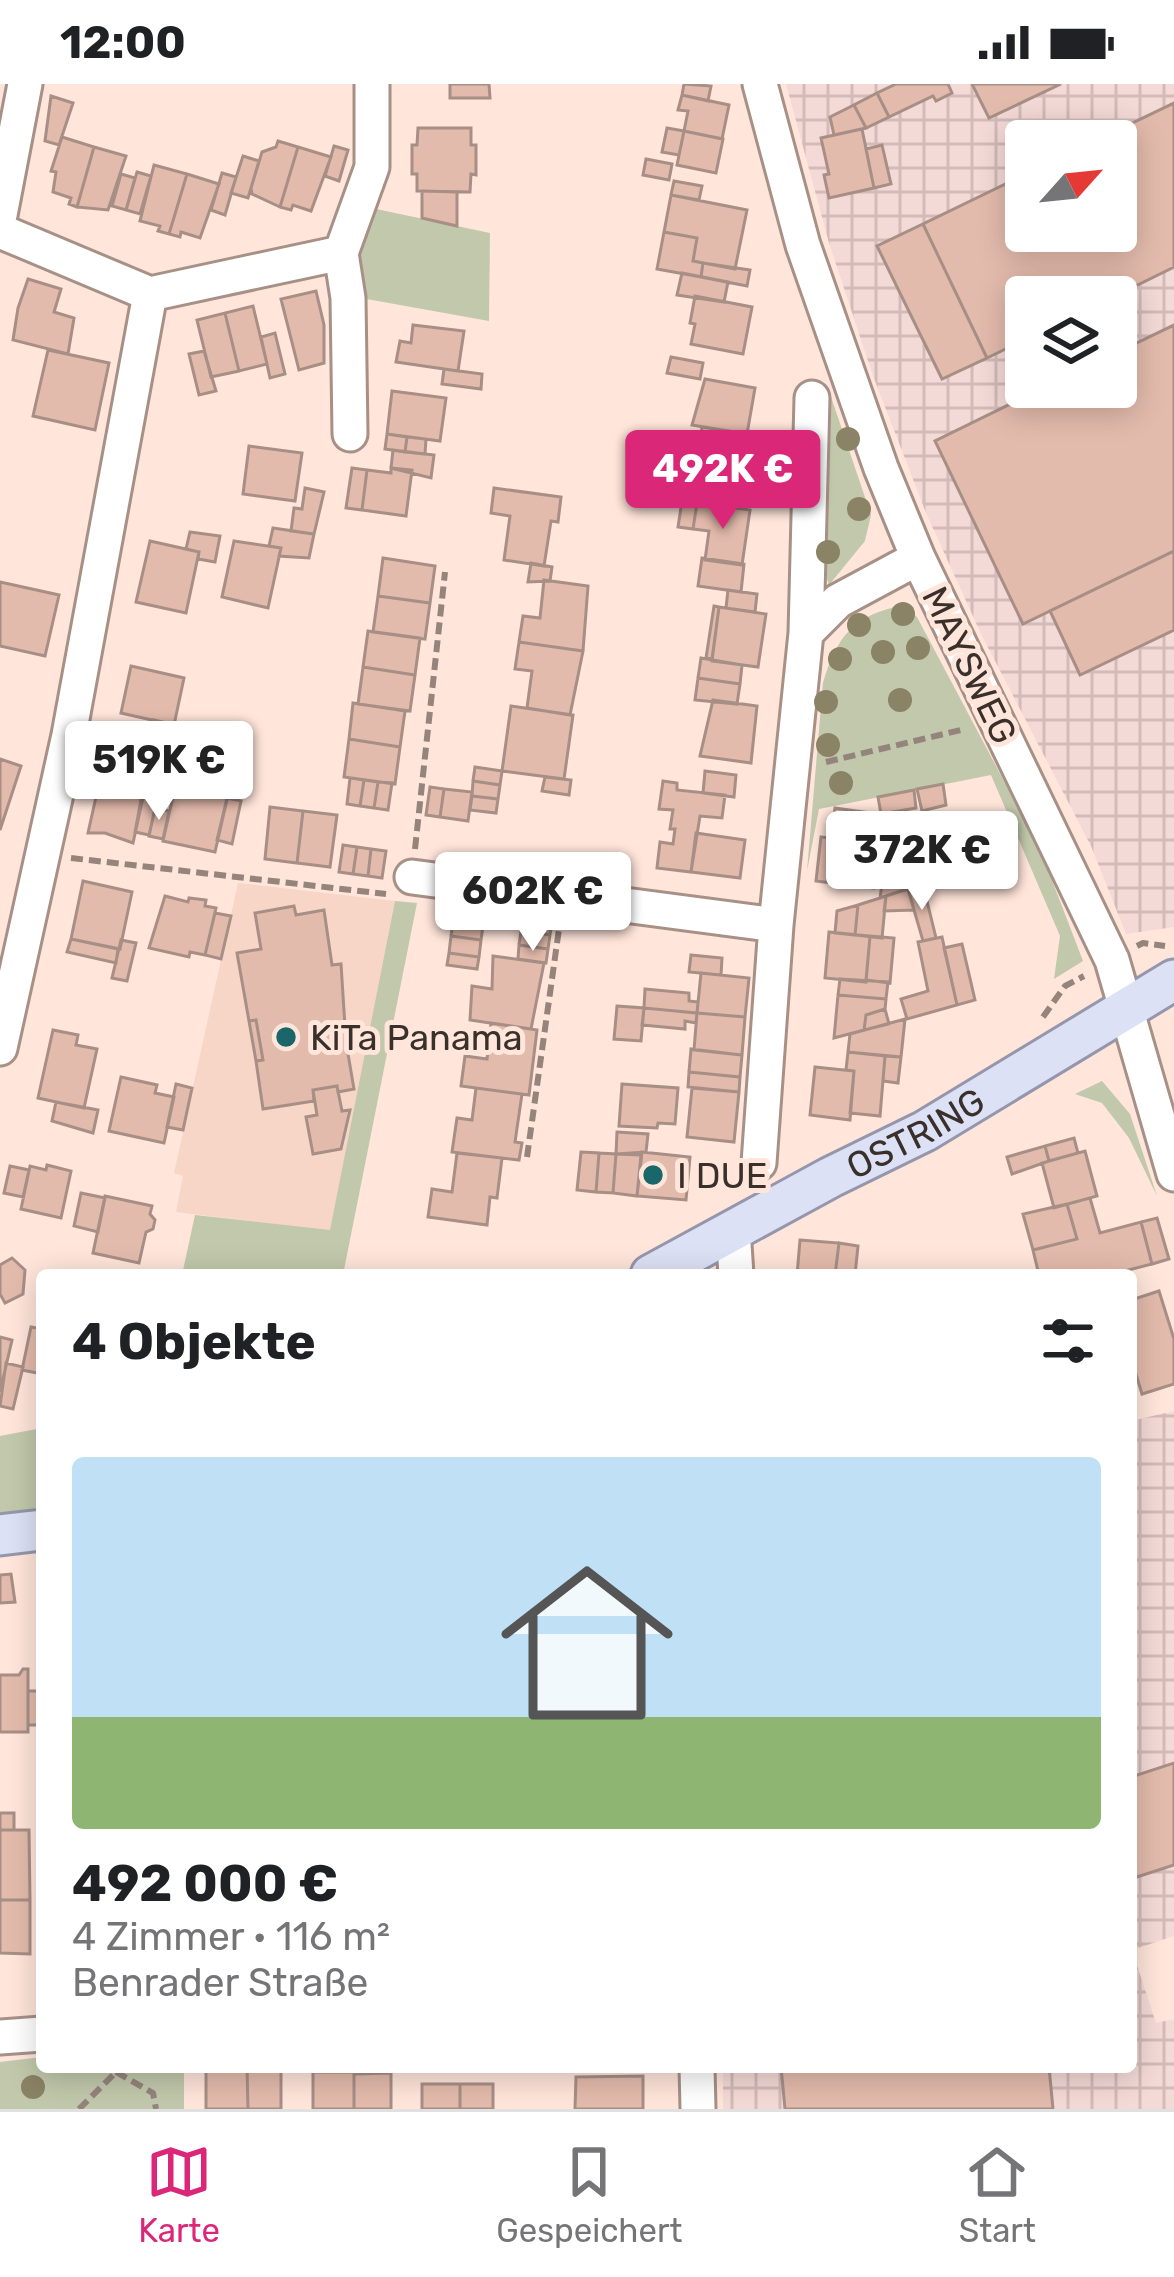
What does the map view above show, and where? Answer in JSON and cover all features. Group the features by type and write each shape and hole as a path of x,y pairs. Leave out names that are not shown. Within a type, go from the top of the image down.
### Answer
{"main road":[{"name":"OSTRING","path":"662,1269 925,1131 1174,980"},
{"path":"0,1535 36,1532"}],"street":[{"path":"0,215 25,84"},
{"path":"350,434 348,298 341,253 373,166 372,84"},
{"name":"MAYSWEG","path":"760,84 809,265 881,468 919,558 1112,960 1174,1174"},
{"path":"0,231 150,294 341,253"},
{"path":"0,1048 44,855 150,294"},
{"path":"759,1163 776,925 806,633 812,398"},
{"path":"806,633 838,601 919,558"},
{"path":"412,877 776,925"},
{"path":"733,1229 736,1269"},
{"path":"0,2037 36,2034"},
{"path":"697,2073 698,2109"}],"path":[{"path":"44,855 394,895 412,877 445,572"},
{"path":"793,772 998,722"},
{"path":"527,1157 563,898"},
{"path":"79,2109 113,2073"},
{"path":"121,2073 153,2093 156,2109"}],"shaded area":[{"path":"786,84 1174,84 1174,927 1126,934 1091,846 982,636 926,513 829,243"},
{"name":"KiTa Panama","path":"238,883 395,901 330,1231 176,1212 183,1176 174,1173"},
{"path":"1174,1411 1174,1936 1137,1948 1137,1420"},
{"path":"1137,1965 1156,2023 1174,2019 1174,2109 723,2109 723,2073 1137,2073"}],"green space":[{"path":"376,209 490,233 489,321 361,298 361,231"},
{"path":"828,388 871,515 865,541 829,585 821,561"},
{"path":"905,605 917,617 1040,849 1083,961 1054,979 1060,936 991,775 819,809 807,871 828,666 850,629 873,614"},
{"path":"395,901 417,903 344,1269 183,1269 195,1215 330,1230"},
{"path":"1102,1081 1130,1114 1157,1196 1129,1138 1102,1103 1075,1094"},
{"path":"36,1429 36,1511 0,1516 0,1436"},
{"path":"36,2058 36,2073 184,2073 184,2109 0,2109 0,2062"}],"building":[{"path":"450,84 489,84 490,98 450,98"},
{"path":"684,84 711,86 708,101 682,95"},
{"path":"896,84 948,84 952,93 936,101 933,96 889,117 877,93"},
{"path":"972,84 1061,84 989,118"},
{"path":"877,93 889,117 866,128 854,105"},
{"path":"682,95 729,105 722,139 684,131 688,111 678,110"},
{"path":"51,96 73,103 59,145 45,141"},
{"path":"1174,103 1174,267 1137,285 1137,276 1005,276 1005,349 987,358 923,224 1005,184 1005,252 1137,252 1137,121"},
{"path":"854,105 866,128 834,135 830,117"},
{"path":"418,128 471,128 476,175 471,174 470,192 417,191 412,145 417,145"},
{"path":"667,128 684,131 679,155 662,152"},
{"path":"862,129 874,188 829,198 821,138"},
{"path":"684,131 723,139 716,173 677,165"},
{"path":"62,137 94,147 77,207 69,204 71,198 53,192 56,172 51,171"},
{"path":"278,141 298,147 280,207 252,194 251,188 262,152 276,147"},
{"path":"882,145 891,184 874,188 866,149"},
{"path":"334,146 348,150 339,181 325,176"},
{"path":"94,147 126,156 108,210 77,207"},
{"path":"298,147 331,157 311,211 293,205 291,210 280,207"},
{"path":"243,156 259,161 248,198 231,193"},
{"path":"646,159 672,164 669,180 643,175"},
{"path":"154,165 187,174 169,234 158,231 160,226 140,221"},
{"path":"137,172 151,176 140,214 126,210"},
{"path":"222,173 236,177 225,215 211,210"},
{"path":"121,174 135,178 126,210 112,206"},
{"path":"187,174 219,184 200,238 169,234"},
{"path":"674,181 702,186 699,200 671,195"},
{"path":"422,191 457,192 457,226 422,218"},
{"path":"671,195 747,210 735,269 693,261 697,238 664,232"},
{"path":"923,224 987,358 942,379 877,246"},
{"path":"664,232 697,238 693,261 703,263 701,277 657,269"},
{"path":"703,263 750,270 747,286 701,277"},
{"path":"682,273 728,282 724,302 677,295"},
{"path":"28,279 61,289 54,312 74,318 68,354 13,340"},
{"path":"316,291 324,325 324,363 299,370 281,299"},
{"path":"695,296 752,307 743,354 691,344"},
{"path":"253,306 267,364 239,371 225,313"},
{"path":"225,313 239,371 211,377 197,320"},
{"path":"413,325 464,331 458,371 396,362 400,341 411,343"},
{"path":"1174,325 1174,551 1023,624 935,441 1005,407 1137,408 1137,343"},
{"path":"275,333 285,374 270,378 261,337"},
{"path":"48,350 109,363 95,430 33,416"},
{"path":"204,351 216,391 199,395 189,354"},
{"path":"671,357 703,363 700,379 667,373"},
{"path":"444,369 482,374 481,389 442,384"},
{"path":"705,379 755,388 747,434 692,425"},
{"path":"392,391 446,398 440,441 387,434"},
{"path":"702,427 747,434 740,478 689,469 692,450 699,451"},
{"path":"387,434 407,437 405,452 385,449"},
{"path":"407,437 426,439 425,454 405,452"},
{"path":"249,446 302,453 295,501 243,494"},
{"path":"393,450 434,455 431,478 391,468"},
{"path":"639,463 676,468 674,487 636,482"},
{"path":"352,468 367,470 362,510 346,508"},
{"path":"391,468 412,470 406,516 362,510 367,470 391,473"},
{"path":"305,488 324,492 314,534 291,531 294,508 302,509"},
{"path":"494,488 561,497 558,522 551,521 544,566 504,560 510,516 491,513"},
{"path":"682,501 697,503 693,529 678,527"},
{"path":"697,503 750,510 742,565 705,560 709,531 693,529"},
{"path":"273,528 314,534 309,558 279,556 281,548 269,546"},
{"path":"190,532 220,536 215,562 198,559 199,552 186,549"},
{"path":"150,541 199,552 186,613 136,602"},
{"path":"234,541 281,548 268,608 222,597"},
{"path":"1174,551 1174,630 1080,675 1050,611"},
{"path":"383,558 435,566 430,603 378,596"},
{"path":"702,558 744,564 741,592 698,586"},
{"path":"531,563 552,567 550,581 528,582"},
{"path":"544,580 588,586 583,651 519,642 523,616 540,618"},
{"path":"0,582 59,595 45,656 0,646"},
{"path":"728,590 757,594 755,612 726,608"},
{"path":"378,596 430,603 425,639 373,632"},
{"path":"714,606 719,607 712,659 706,658"},
{"path":"719,607 766,614 758,667 712,661"},
{"path":"368,631 420,638 415,675 363,667"},
{"path":"519,642 583,651 570,715 527,708 532,671 515,669"},
{"path":"701,658 742,665 740,684 698,678"},
{"path":"131,666 184,678 174,725 121,713"},
{"path":"363,667 415,675 410,711 358,704"},
{"path":"698,678 740,684 737,704 695,700"},
{"path":"713,700 757,706 751,763 700,756"},
{"path":"353,703 405,711 400,747 349,739"},
{"path":"511,706 573,715 564,779 502,771"},
{"path":"154,720 183,727 180,740 152,734"},
{"path":"349,739 400,747 395,784 344,777"},
{"path":"0,759 21,766 0,830"},
{"path":"475,767 502,771 500,785 473,781"},
{"path":"705,771 736,775 734,797 703,793"},
{"path":"545,777 571,780 569,795 542,791"},
{"path":"350,778 364,780 360,806 347,804"},
{"path":"177,779 229,791 215,852 163,841"},
{"path":"364,780 378,782 374,808 360,806"},
{"path":"473,781 500,785 498,799 472,796"},
{"path":"663,781 677,783 677,790 725,795 722,818 700,816 691,872 657,868 660,842 673,844 675,829 670,829 673,810 659,809"},
{"path":"378,782 392,783 388,810 374,808"},
{"path":"943,784 946,805 922,811 917,789"},
{"path":"430,787 444,789 440,817 426,815"},
{"path":"98,788 143,798 133,843 105,833 88,833"},
{"path":"143,789 159,792 149,835 135,832"},
{"path":"444,789 472,792 468,821 440,817"},
{"path":"914,790 916,808 881,814 878,797"},
{"path":"472,796 498,799 496,813 470,810"},
{"path":"227,798 241,801 232,844 217,840"},
{"path":"270,807 303,811 297,863 265,859"},
{"path":"155,808 169,811 163,839 149,836"},
{"path":"835,808 878,814 874,839 831,838"},
{"path":"303,811 337,815 330,867 297,863"},
{"path":"696,833 745,840 740,878 691,872"},
{"path":"821,837 865,842 862,866 842,864 839,884 816,881"},
{"path":"865,838 880,840 874,888 859,886"},
{"path":"343,845 357,847 353,874 339,872"},
{"path":"955,845 960,876 924,882 921,862 936,859 934,848"},
{"path":"357,847 371,849 368,876 353,874"},
{"path":"371,849 386,851 382,878 368,876"},
{"path":"842,864 862,866 859,886 839,884"},
{"path":"884,869 905,872 904,890 880,898"},
{"path":"83,881 132,892 120,949 71,939"},
{"path":"923,885 936,938 923,941 908,889"},
{"path":"908,889 914,910 884,911 886,896"},
{"path":"165,896 188,902 189,898 206,900 205,906 216,908 205,955 190,952 189,957 149,948"},
{"path":"886,896 882,938 855,935 858,905"},
{"path":"858,905 855,935 835,933 837,911"},
{"path":"294,906 296,915 324,910 332,965 341,964 354,1089 313,1090 314,1101 263,1109 256,1061 263,1060 256,1020 249,1021 237,953 261,949 255,913"},
{"path":"455,908 485,912 483,926 453,922"},
{"path":"215,913 231,916 221,959 205,955"},
{"path":"523,917 552,921 550,935 521,931"},
{"path":"453,922 483,926 481,940 451,936"},
{"path":"521,931 550,935 548,949 519,945"},
{"path":"829,932 870,936 866,982 825,978"},
{"path":"451,936 481,940 479,957 449,953"},
{"path":"870,936 894,938 890,983 866,980"},
{"path":"942,937 957,1005 907,1019 901,999 928,991 918,942"},
{"path":"71,939 118,949 116,963 67,952"},
{"path":"121,940 136,943 127,981 112,978"},
{"path":"962,944 975,1000 957,1005 944,948"},
{"path":"519,945 548,949 546,963 518,959"},
{"path":"449,953 479,957 477,969 447,965"},
{"path":"691,955 722,958 721,975 689,972"},
{"path":"493,956 544,963 531,1029 470,1020 472,986 492,989"},
{"path":"701,973 749,978 745,1017 697,1013"},
{"path":"840,979 888,982 886,999 838,995"},
{"path":"645,989 689,993 689,1001 698,1002 697,1013 644,1008"},
{"path":"838,995 886,999 885,1009 866,1015 864,1030 834,1038"},
{"path":"617,1006 644,1008 641,1041 614,1039"},
{"path":"644,1008 697,1013 696,1023 685,1021 685,1029 642,1025"},
{"path":"885,1009 889,1024 864,1030 866,1015"},
{"path":"697,1013 745,1017 742,1055 694,1050"},
{"path":"905,1019 901,1057 848,1052 850,1034"},
{"path":"256,1020 263,1060 256,1061 249,1021"},
{"path":"491,1023 537,1030 529,1095 461,1086 465,1056 487,1059"},
{"path":"53,1030 78,1035 76,1045 97,1049 84,1108 38,1098"},
{"path":"691,1049 742,1055 740,1077 689,1072"},
{"path":"848,1052 885,1056 880,1116 850,1113 854,1071 846,1070"},
{"path":"885,1056 901,1057 898,1083 883,1081"},
{"path":"815,1067 854,1071 850,1120 810,1115"},
{"path":"689,1072 740,1077 739,1092 688,1087"},
{"path":"121,1077 157,1085 155,1093 174,1097 164,1143 109,1131"},
{"path":"176,1084 192,1088 183,1130 167,1127"},
{"path":"622,1084 678,1088 675,1124 619,1126"},
{"path":"337,1086 342,1111 350,1110 341,1149 313,1154 306,1117 317,1115 313,1090"},
{"path":"476,1088 522,1094 515,1142 522,1143 519,1160 452,1152 457,1118 472,1120"},
{"path":"692,1088 739,1092 734,1142 687,1137"},
{"path":"56,1102 98,1110 93,1133 52,1121"},
{"path":"617,1132 648,1134 646,1152 616,1154"},
{"path":"1074,1138 1078,1153 1049,1161 1045,1146"},
{"path":"1045,1146 1049,1161 1012,1174 1007,1157"},
{"path":"1085,1151 1097,1196 1054,1208 1042,1163"},
{"path":"581,1152 599,1153 596,1192 577,1190"},
{"path":"642,1152 690,1157 686,1200 637,1196"},
{"path":"457,1153 502,1158 497,1198 490,1197 487,1225 428,1217 432,1189 452,1192"},
{"path":"599,1153 616,1154 613,1193 596,1192"},
{"path":"616,1154 641,1155 637,1196 613,1193"},
{"path":"47,1165 71,1171 61,1218 21,1209 30,1166 46,1170"},
{"path":"10,1166 29,1170 23,1197 4,1193"},
{"path":"81,1193 105,1198 98,1232 74,1226"},
{"path":"105,1196 152,1206 153,1229 146,1232 139,1263 93,1253"},
{"path":"1090,1198 1100,1233 1141,1222 1152,1264 1132,1269 1038,1269 1033,1250 1077,1239 1067,1204"},
{"path":"1067,1204 1077,1239 1033,1250 1023,1214"},
{"path":"1157,1218 1169,1259 1152,1264 1141,1222"},
{"path":"800,1240 839,1243 836,1269 798,1269"},
{"path":"839,1243 858,1246 856,1269 836,1269"},
{"path":"12,1258 25,1270 23,1294 5,1303 0,1294 0,1265"},
{"path":"1159,1291 1174,1339 1174,1384 1142,1394 1137,1378 1137,1298"},
{"path":"31,1327 36,1328 36,1373 22,1370"},
{"path":"0,1337 12,1340 0,1392"},
{"path":"6,1363 23,1367 13,1409 0,1406"},
{"path":"11,1574 15,1602 0,1603 0,1575"},
{"path":"28,1669 28,1732 0,1732 0,1675 19,1675"},
{"path":"28,1691 36,1691 36,1725 28,1725"},
{"path":"1174,1763 1174,1865 1137,1877 1137,1775"},
{"path":"0,1813 14,1813 14,1830 0,1830"},
{"path":"0,1830 29,1830 30,1900 0,1900"},
{"path":"0,1900 30,1900 30,1954 0,1953"},
{"path":"206,2073 247,2073 248,2109 206,2109"},
{"path":"247,2073 281,2073 281,2109 248,2109"},
{"path":"313,2073 354,2073 354,2109 313,2109"},
{"path":"391,2073 391,2109 354,2109 354,2074"},
{"path":"782,2073 1050,2073 1053,2109 785,2109"},
{"path":"643,2076 643,2109 575,2109 576,2077"},
{"path":"422,2084 460,2084 460,2109 422,2109"},
{"path":"460,2084 493,2084 493,2109 460,2109"}],"place":[{"name":"KiTa Panama","path":"286,1037"},
{"name":"I DUE","path":"653,1175"}]}
